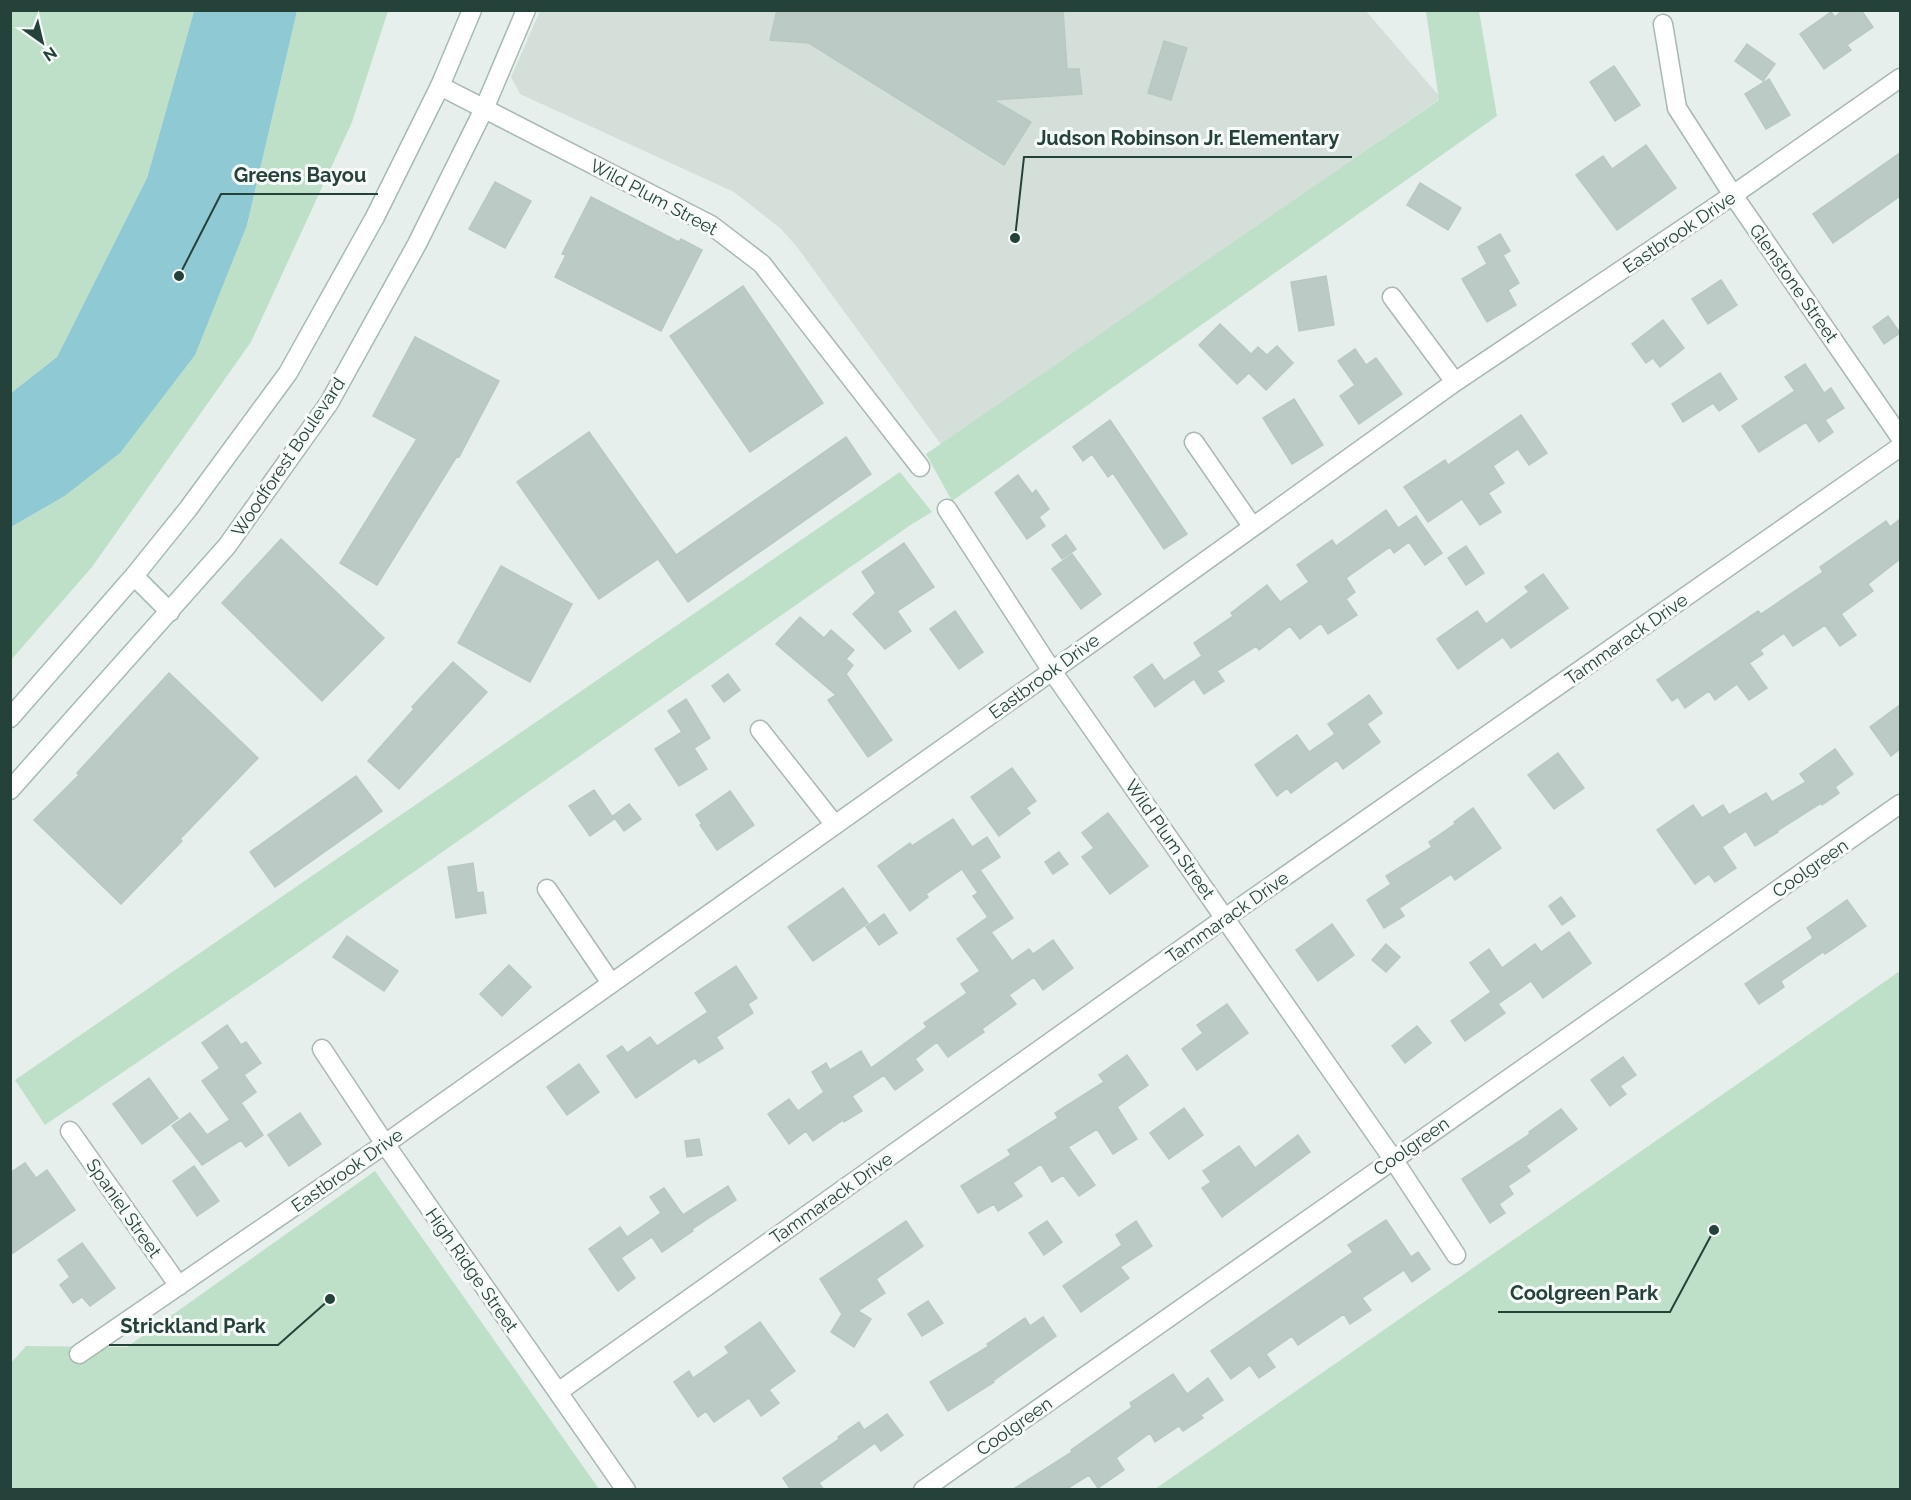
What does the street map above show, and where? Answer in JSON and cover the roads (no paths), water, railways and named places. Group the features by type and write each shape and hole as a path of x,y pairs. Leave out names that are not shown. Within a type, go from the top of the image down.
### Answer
{"street":[{"path":"10,718 134,576 188,509 288,373 375,217 440,86 472,10"},
{"name":"Woodforest Boulevard","path":"10,790 170,612 226,546 329,403 417,244 484,109 526,10"},
{"name":"Glenstone Street","path":"1663,24 1677,108 1733,195 1900,437"},
{"name":"Eastbrook Drive","path":"79,1354 385,1144 1455,382 1733,195 1900,78"},
{"name":"Wild Plum Street","path":"440,86 711,225 762,264 920,467"},
{"path":"1392,297 1455,382"},
{"path":"1194,442 1252,526"},
{"name":"Tammarack Drive","path":"558,1392 1225,918 1900,447"},
{"name":"Wild Plum Street","path":"947,509 1052,671 1393,1159 1456,1255"},
{"path":"134,576 170,612"},
{"path":"760,730 835,825"},
{"name":"Coolgreen","path":"923,1490 1900,804"},
{"path":"547,889 611,983"},
{"name":"High Ridge Street","path":"322,1049 385,1144 626,1490"},
{"name":"Spaniel Street","path":"70,1131 179,1286"}],"water":[{"path":"194,11 297,11 247,225 195,355 120,453 63,497 11,527 11,393 57,357 147,178"}],"place":[{"name":"Judson Robinson Jr. Elementary","path":"1015,238"},
{"name":"Greens Bayou","path":"179,276"},
{"name":"Coolgreen Park","path":"1714,1230"},
{"name":"Strickland Park","path":"330,1299"}]}
